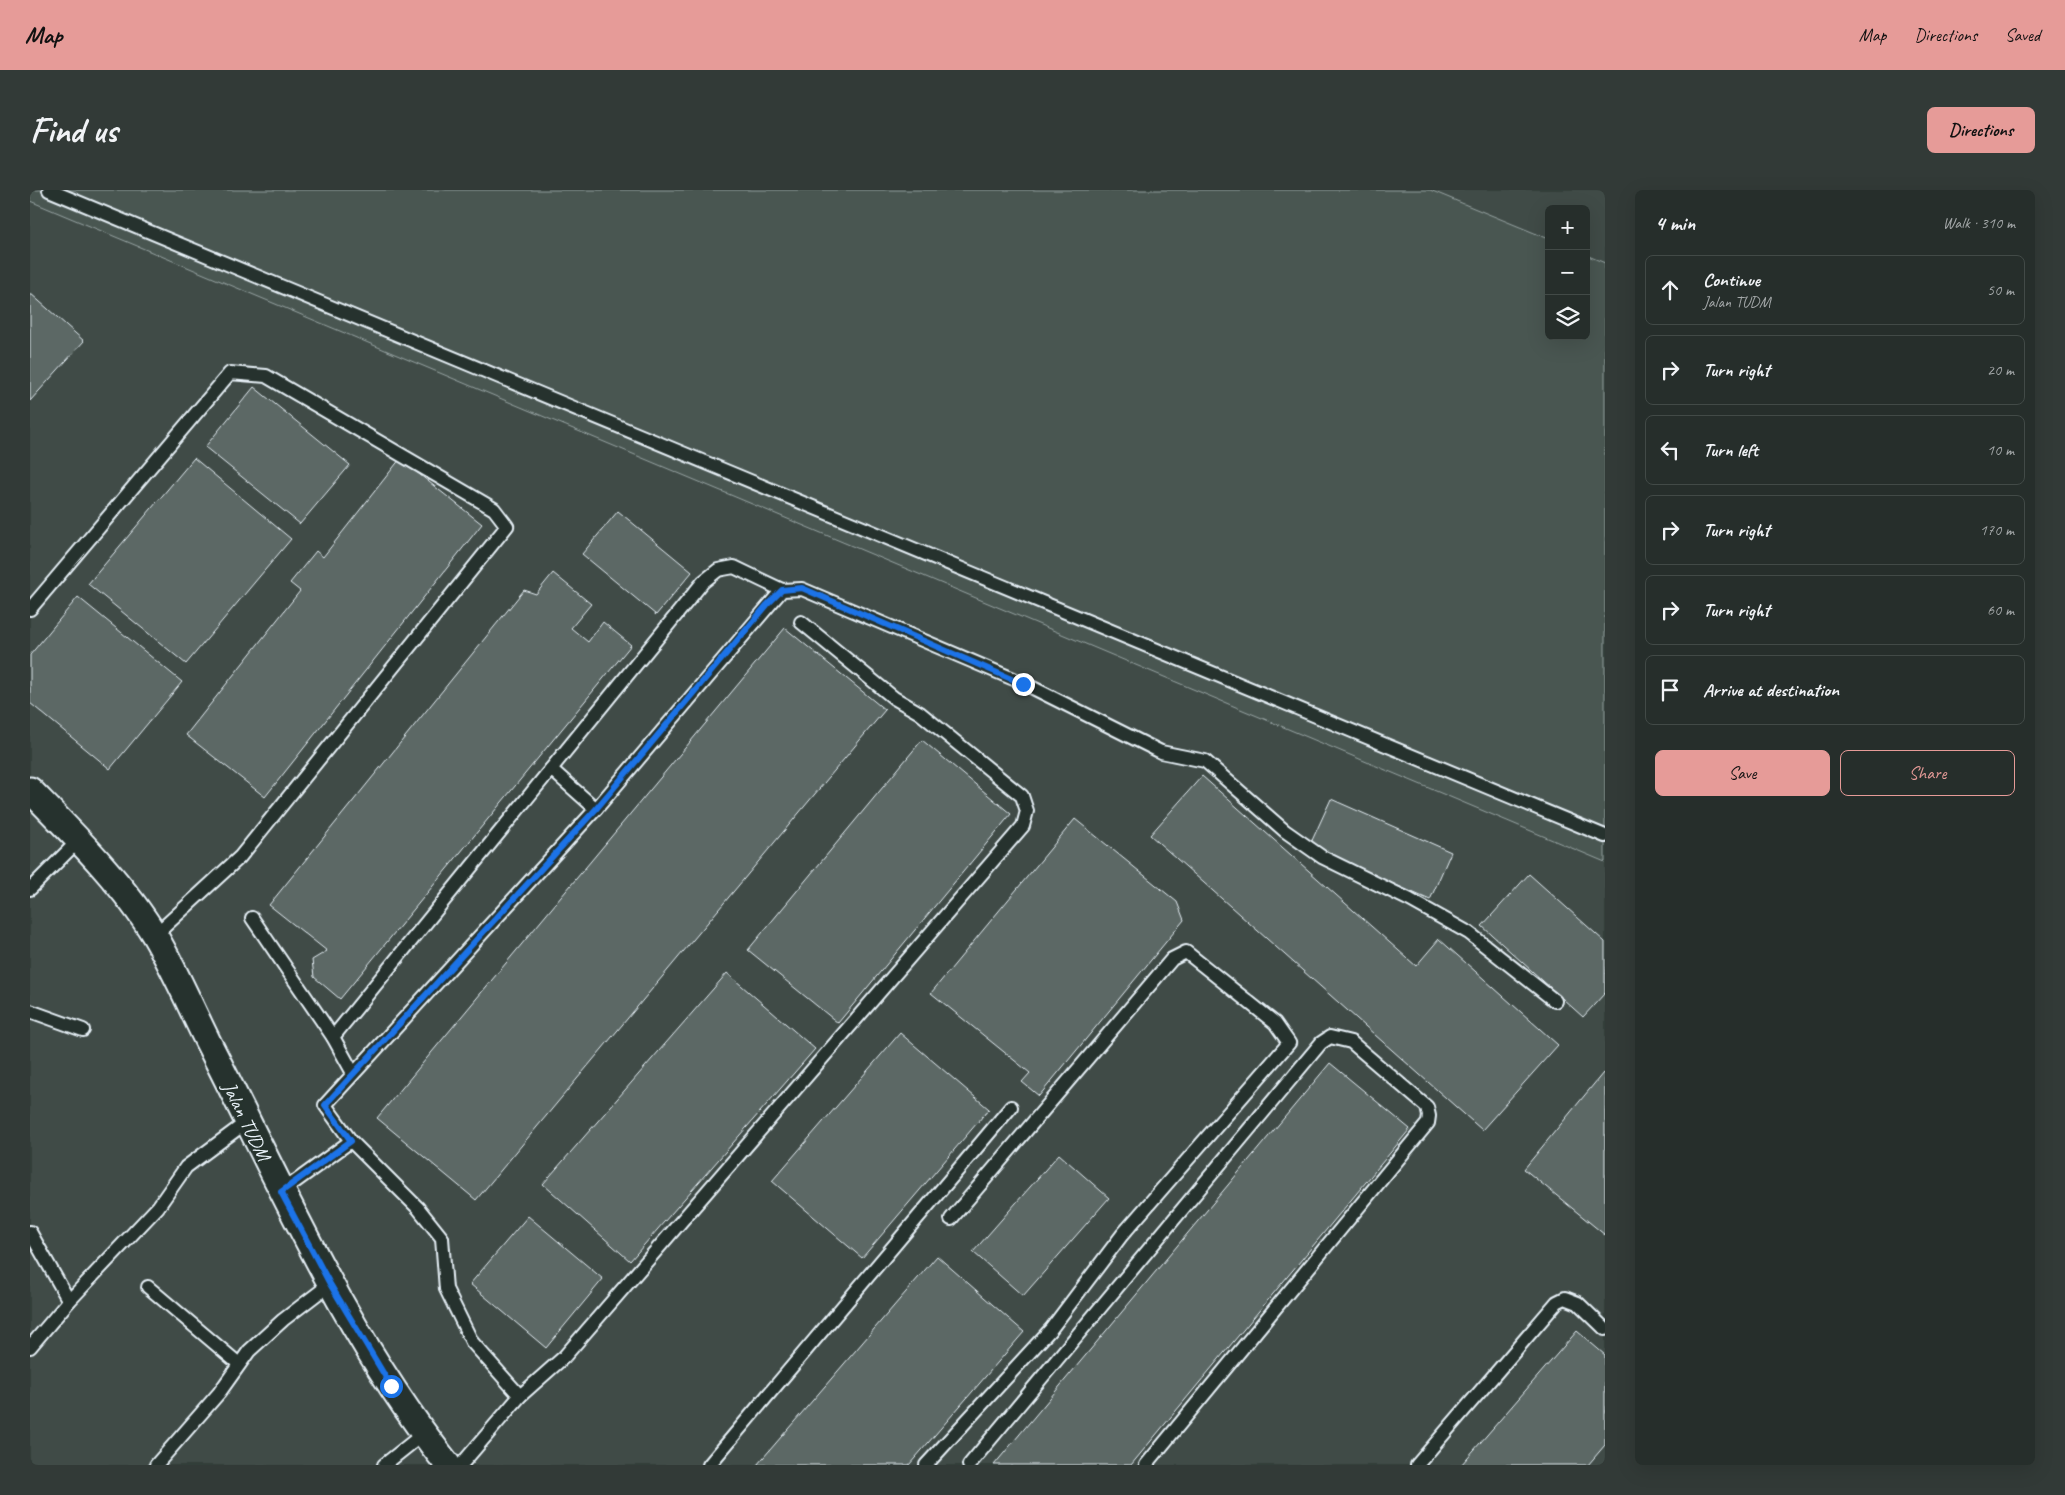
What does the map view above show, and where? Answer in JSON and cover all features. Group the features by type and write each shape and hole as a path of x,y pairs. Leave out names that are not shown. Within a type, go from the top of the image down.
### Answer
{"street":[{"name":"Jalan TUDM","path":"30,790 78,840 116,884 154,936 248,1121 281,1192 330,1284 391,1386 423,1434 448,1465"}],"lane":[{"path":"49,190 1605,836"},
{"path":"30,609 230,373 266,376 494,509 507,526 240,857 154,936"},
{"path":"333,1037 702,582 718,570 734,567 782,590 802,588 1023,684 1161,752 1205,761 1285,831 1322,857 1410,900 1469,933 1555,1001"},
{"path":"520,1396 472,1342 446,1289 442,1238 418,1208 351,1141 325,1105 596,809 782,590"},
{"path":"461,1465 520,1396 564,1357 1023,826 1028,811 1022,796 920,713 894,698 801,622"},
{"path":"551,769 596,809"},
{"path":"30,888 78,840"},
{"path":"252,918 333,1037 353,1073"},
{"path":"926,1465 1051,1329 1122,1235 1289,1043 1275,1023 1186,952 1172,959 951,1219"},
{"path":"30,1011 83,1030"},
{"path":"969,1465 1321,1043 1330,1037 1351,1042 1427,1107 1428,1123 1146,1465"},
{"path":"709,1465 1011,1106"},
{"path":"30,1347 69,1301 158,1207 186,1167 248,1121"},
{"path":"281,1192 351,1141"},
{"path":"30,1232 69,1301"},
{"path":"156,1465 219,1393 249,1351 283,1320 330,1284"},
{"path":"148,1287 239,1364"},
{"path":"1417,1465 1557,1302 1565,1298 1578,1303 1605,1329"},
{"path":"384,1465 423,1434"}],"shaded area":[{"path":"30,190 1605,190 1605,1465 30,1465"},
{"path":"30,190 1430,190 1545,237 1545,340 1590,340 1590,257 1605,263 1605,862 30,201"}],"building":[{"path":"30,293 84,341 30,401"},
{"path":"254,387 350,465 300,524 205,447"},
{"path":"194,458 291,539 186,664 88,584"},
{"path":"400,459 482,524 265,797 186,735 300,591 290,583 316,551 323,557"},
{"path":"618,511 692,572 656,615 582,554"},
{"path":"553,573 591,604 571,628 588,642 603,622 631,645 340,999 314,977 312,960 327,951 269,905 524,590 536,594"},
{"path":"78,597 182,682 110,769 30,703 30,655"},
{"path":"785,628 885,710 476,1200 377,1118"},
{"path":"922,740 1011,814 838,1023 748,950"},
{"path":"1202,776 1416,966 1439,939 1558,1045 1482,1130 1150,835"},
{"path":"1331,799 1451,852 1430,900 1309,847"},
{"path":"1075,819 1177,902 1184,920 1039,1096 1022,1082 1030,1073 931,993"},
{"path":"1529,874 1605,942 1605,993 1583,1017 1482,926"},
{"path":"727,973 815,1049 630,1261 543,1184"},
{"path":"900,1033 989,1109 862,1258 772,1181"},
{"path":"1330,1063 1410,1129 1131,1465 994,1465"},
{"path":"1603,1073 1605,1075 1605,1235 1524,1169"},
{"path":"1059,1154 1109,1198 1023,1296 973,1252"},
{"path":"528,1216 603,1279 546,1348 470,1284"},
{"path":"937,1256 1024,1332 909,1465 757,1465"},
{"path":"1577,1331 1605,1355 1605,1445 1588,1465 1461,1465"}],"route":[{"path":"391,1386 330,1284 281,1192 351,1141 325,1105 596,809 767,605 782,590 802,588 1023,684"}]}
